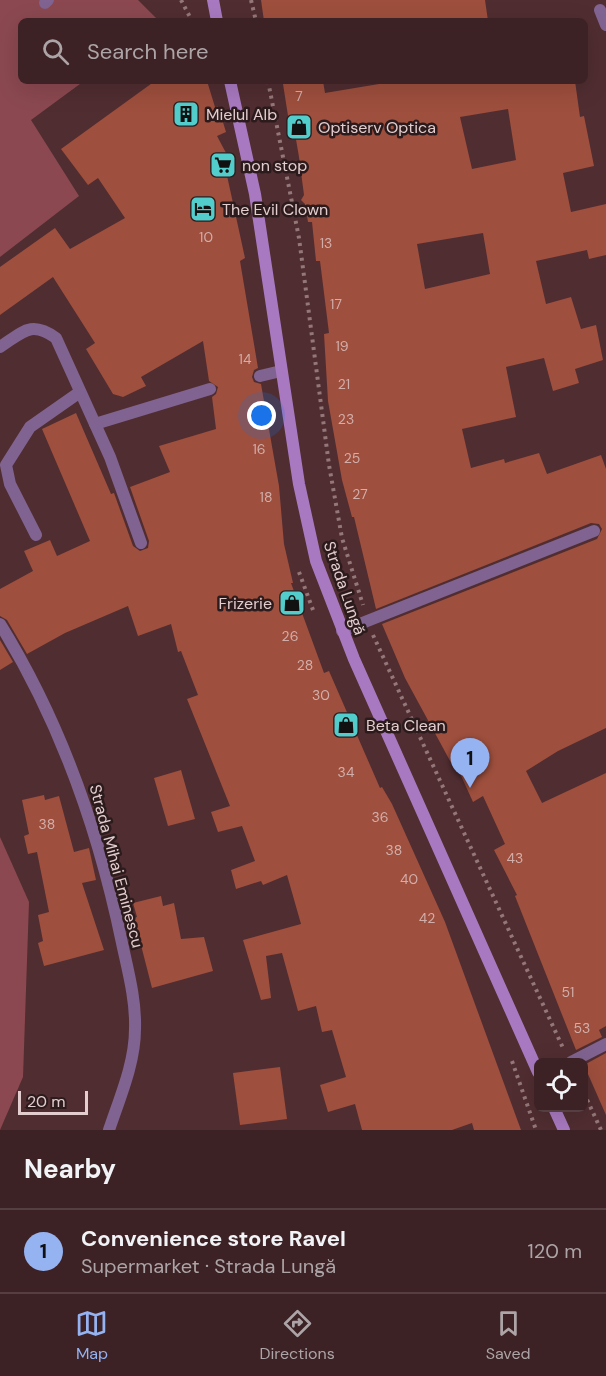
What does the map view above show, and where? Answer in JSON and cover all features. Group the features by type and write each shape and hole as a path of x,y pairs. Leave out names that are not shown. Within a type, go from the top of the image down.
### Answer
{"main road":[{"path":"213,0 216,18"},
{"name":"Strada Lungă","path":"231,84 255,194 307,525 324,585 342,631 534,1063"},
{"path":"556,1112 564,1130"}],"street":[{"path":"600,10 606,25"},
{"path":"0,346 29,328 43,329 56,338 95,424 141,543"},
{"path":"260,376 281,371"},
{"path":"95,424 210,389"},
{"path":"36,535 10,483 6,465 30,427 80,392"},
{"path":"342,631 594,531"},
{"name":"Strada Mihai Eminescu","path":"0,624 48,711 64,749 78,786 116,913 134,1000 135,1029 132,1060 109,1130"},
{"path":"568,1057 606,1044"}],"path":[{"path":"181,0 190,18"},
{"path":"251,0 255,18"},
{"path":"269,84 299,238 329,465 342,538 374,639 568,1057"},
{"path":"588,1102 601,1130"}],"shaded area":[{"path":"0,0 138,0 156,18 18,18 18,84 80,84 31,120 79,196 0,257"},
{"path":"0,837 29,902 23,1077 0,1130"}],"building":[{"path":"261,0 485,0 488,18 264,18"},
{"path":"151,84 208,84 226,132 217,136 233,166 226,171 245,258 240,261 258,368 254,370 252,377 254,382 261,384 279,486 284,544 293,583 291,583 324,673 329,671 380,788 382,787 392,804 445,922 521,1130 474,1130 472,1123 452,1130 362,1130 355,1104 328,1112 320,1085 346,1077 332,1030 322,1032 316,1006 298,1011 282,953 266,956 271,998 261,1000 243,940 301,924 287,875 263,885 261,881 236,889 231,870 255,861 242,826 218,832 211,812 230,806 187,699 198,695 181,651 178,652 171,624 138,636 128,606 65,633 27,654 7,620 0,616 0,589 33,571 24,551 50,540 57,556 90,541 42,429 76,413 111,494 114,493 133,546 140,551 148,548 149,541 130,487 170,472 159,446 216,429 212,397 216,394 218,387 209,381 203,341 141,377 146,386 123,397 113,394 86,349 95,343 53,277 0,315 0,267 55,228 70,249 125,218 98,178 88,185 61,149"},
{"path":"283,84 324,84 325,93 379,84 575,84 580,117 584,116 594,166 563,173 571,212 606,204 606,255 589,259 587,250 536,261 546,304 571,297 581,329 596,325 603,360 575,369 579,383 553,391 544,358 506,367 516,417 462,429 471,468 504,459 505,463 539,453 547,474 601,455 606,469 606,728 558,751 526,771 542,803 606,773 606,1026 599,1030 602,1037 576,1050 515,896 517,895 494,850 505,844 483,796 473,802 458,769 455,770 405,678 382,624 597,539 602,529 599,524 591,523 376,609 354,517 352,517 342,480 328,401 324,334 329,333 320,261 316,261 312,222 308,222 305,204 301,200 304,195 299,157 293,122 289,122","holes":["508,109 516,160 472,169 460,117","483,233 490,274 425,289 417,244"]},
{"path":"0,640 13,662 0,670"},
{"path":"181,770 195,819 168,826 154,778"},
{"path":"44,795 45,800 59,796 74,852 89,848 96,880 82,883 104,950 44,966 38,943 43,941 38,915 49,912 37,852 28,854 24,836 29,834 22,800"},
{"path":"161,896 163,906 174,903 181,939 204,937 213,971 152,988 134,918 137,917 133,903"},
{"path":"606,1053 606,1115 588,1074 588,1063"},
{"path":"280,1067 287,1119 240,1125 233,1073"}],"place":[{"name":"Mielul Alb","path":"186,114"},
{"name":"Optiserv Optica","path":"299,127"},
{"name":"non stop","path":"223,165"},
{"name":"The Evil Clown","path":"203,209"},
{"name":"Frizerie","path":"292,603"},
{"name":"Beta Clean","path":"346,725"},
{"name":"Convenience store Ravel","path":"470,788"}]}
